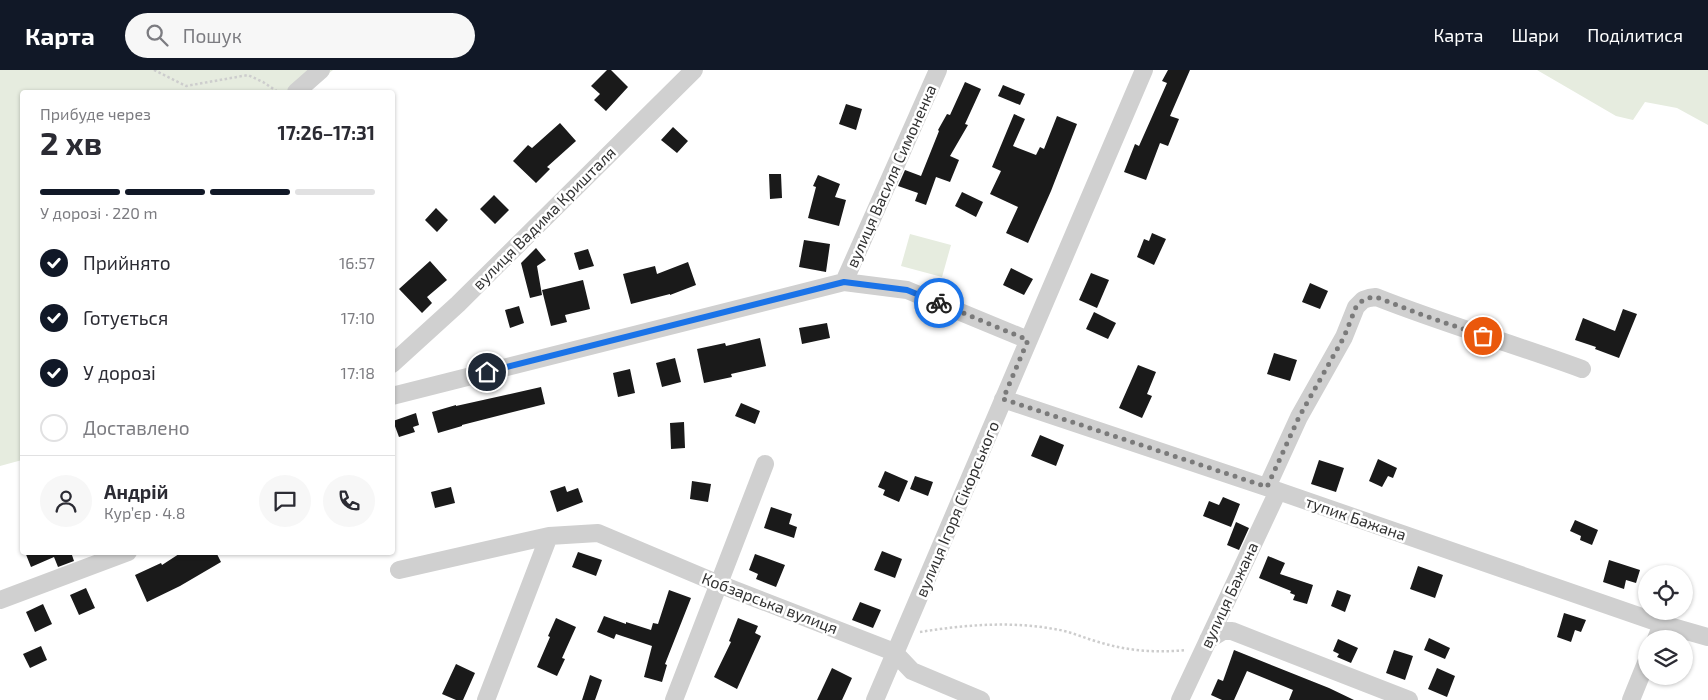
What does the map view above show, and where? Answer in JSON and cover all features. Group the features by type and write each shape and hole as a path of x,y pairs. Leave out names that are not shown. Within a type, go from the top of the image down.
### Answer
{"street":[{"path":"298,90 321,70"},
{"name":"вулиця Вадима Кришталя","path":"395,361 458,304 694,70"},
{"name":"вулиця Василя Симоненка","path":"844,282 938,70"},
{"name":"вулиця Ігоря Сікорського","path":"874,700 894,652 904,634 1144,70"},
{"path":"395,395 844,282 907,290 1028,340"},
{"name":"вулиця Бажана","path":"1180,700 1273,489 1299,417 1344,337 1356,307 1363,300 1376,297 1463,330 1518,346 1582,369"},
{"name":"тупик Бажана","path":"1003,399 1273,489 1656,630"},
{"path":"674,700 765,464"},
{"name":"Кобзарська вулиця","path":"399,570 549,536 598,533 719,584 894,652 912,672 981,700"},
{"path":"486,700 549,536"},
{"path":"0,600 120,555"},
{"path":"1208,640 1223,631 1232,631 1409,700"},
{"name":"тупик Бажана","path":"1693,635 1708,637"},
{"path":"1631,700 1638,683"}],"path":[{"path":"154,70 186,86 248,75 264,82 275,90"},
{"path":"904,634 957,626 1012,624 1056,629 1104,644 1156,652 1186,650 1208,640"}],"shaded area":[{"path":"0,70 333,70 308,90 20,90 20,461 0,466"},
{"path":"1537,70 1708,70 1708,125 1677,108 1645,102 1633,120 1616,116"},
{"path":"910,234 951,245 942,277 901,266"}],"building":[{"path":"607,70 611,70 628,87 606,111 594,100 600,94 591,86"},
{"path":"1168,70 1190,70 1170,116 1179,119 1168,146 1160,143 1146,180 1124,172 1135,144 1139,146 1167,83 1162,81"},
{"path":"965,82 981,89 965,124 968,125 950,156 959,160 950,182 936,177 926,205 915,201 918,193 898,186 905,170 921,176 938,130 947,114 950,115"},
{"path":"1003,85 1025,94 1020,105 998,96"},
{"path":"846,104 862,109 856,130 839,124"},
{"path":"1014,114 1025,119 1013,146 1036,155 1040,147 1044,149 1057,116 1077,124 1028,243 1006,233 1018,207 990,194 1001,171 992,167"},
{"path":"560,123 576,141 547,167 550,169 536,183 513,161 528,145 532,148"},
{"path":"673,127 688,141 677,153 661,140"},
{"path":"769,174 781,174 782,198 770,199"},
{"path":"818,175 840,184 835,197 846,200 839,226 808,218 816,187 813,186"},
{"path":"962,192 983,202 976,217 955,206"},
{"path":"494,195 509,210 495,224 480,209"},
{"path":"436,208 448,220 437,232 425,220"},
{"path":"1152,233 1166,239 1154,265 1137,257 1144,239 1149,241"},
{"path":"804,240 830,244 826,272 799,267"},
{"path":"536,248 546,260 537,266 542,295 530,298 521,263"},
{"path":"588,249 594,266 579,270 574,253"},
{"path":"430,261 447,280 427,297 432,303 422,313 399,289"},
{"path":"688,262 696,285 670,295 631,304 623,274 655,266 657,274"},
{"path":"1011,268 1033,279 1024,295 1003,285"},
{"path":"1091,273 1109,280 1097,308 1079,300"},
{"path":"583,280 590,309 565,315 567,322 551,326 542,290"},
{"path":"1310,283 1328,291 1320,309 1302,302"},
{"path":"519,306 524,323 510,328 505,310"},
{"path":"1623,309 1637,314 1619,358 1575,340 1583,318 1615,331"},
{"path":"1094,312 1116,323 1108,339 1086,329"},
{"path":"827,323 830,338 802,344 799,328"},
{"path":"760,338 766,366 731,374 732,377 704,383 697,349 725,343 726,346"},
{"path":"1274,353 1297,360 1290,381 1267,374"},
{"path":"675,358 681,382 662,387 656,363"},
{"path":"1138,365 1156,372 1147,394 1152,396 1142,418 1119,408"},
{"path":"630,369 635,393 618,397 613,373"},
{"path":"541,387 545,404 438,433 432,412"},
{"path":"741,403 760,411 755,424 735,416"},
{"path":"416,413 419,425 413,427 415,432 399,437 395,420"},
{"path":"684,422 685,448 671,449 670,423"},
{"path":"1040,435 1064,445 1056,466 1031,456"},
{"path":"1378,459 1397,468 1393,478 1388,476 1382,487 1369,481"},
{"path":"1319,460 1344,468 1336,492 1311,484"},
{"path":"885,471 908,481 899,502 883,495 885,490 878,487"},
{"path":"915,476 933,482 928,496 910,489"},
{"path":"692,481 711,484 708,502 690,499"},
{"path":"565,486 567,492 578,488 583,502 557,512 550,491"},
{"path":"451,487 455,503 435,508 431,492"},
{"path":"1223,497 1240,504 1231,527 1203,516 1209,501 1219,505"},
{"path":"771,507 792,514 789,524 797,527 794,538 764,528"},
{"path":"1575,520 1598,530 1592,545 1580,540 1581,536 1570,531"},
{"path":"1236,522 1249,528 1239,550 1227,545"},
{"path":"882,551 902,559 895,578 874,570"},
{"path":"578,552 602,560 596,576 572,567"},
{"path":"755,554 785,565 776,587 756,579 758,574 749,570"},
{"path":"26,555 72,555 74,561 58,567 54,557 31,567"},
{"path":"177,555 218,555 221,562 180,586 147,602 135,575 161,563 162,565"},
{"path":"1268,556 1285,563 1280,574 1313,585 1307,604 1293,600 1295,595 1290,593 1291,591 1259,578"},
{"path":"1609,560 1638,569 1636,583 1626,580 1624,589 1603,582"},
{"path":"1418,566 1443,575 1435,598 1410,589"},
{"path":"86,588 95,608 79,615 70,595"},
{"path":"669,590 691,598 665,664 667,665 662,682 644,677 652,646 616,634 614,639 597,632 604,616 651,630 653,623 658,624"},
{"path":"1337,590 1351,595 1345,612 1331,606"},
{"path":"860,602 881,610 873,628 852,620"},
{"path":"43,604 52,624 35,632 26,612"},
{"path":"1564,613 1586,620 1581,632 1575,630 1571,642 1557,637"},
{"path":"556,618 576,627 562,658 565,659 557,676 537,667"},
{"path":"738,618 758,626 755,633 761,636 737,689 714,677 731,642 729,641"},
{"path":"1429,638 1450,648 1445,659 1424,650"},
{"path":"1338,639 1358,648 1351,663 1337,657 1339,654 1333,651"},
{"path":"41,646 47,660 30,668 23,654"},
{"path":"1234,650 1354,700 1289,700 1293,690 1247,671 1234,700 1222,700 1211,695 1218,679 1223,681"},
{"path":"1394,650 1413,656 1405,680 1386,673"},
{"path":"456,664 475,673 463,700 456,700 442,694"},
{"path":"832,668 852,678 842,700 817,700"},
{"path":"1437,668 1455,676 1447,697 1428,689"},
{"path":"590,675 602,680 595,700 582,700"}],"way so far":[{"path":"939,303 1028,340 1003,399 1267,487 1299,417 1344,337 1356,307 1363,300 1376,297 1483,336"}],"route":[{"path":"487,372 844,282 907,290 939,303"}]}
